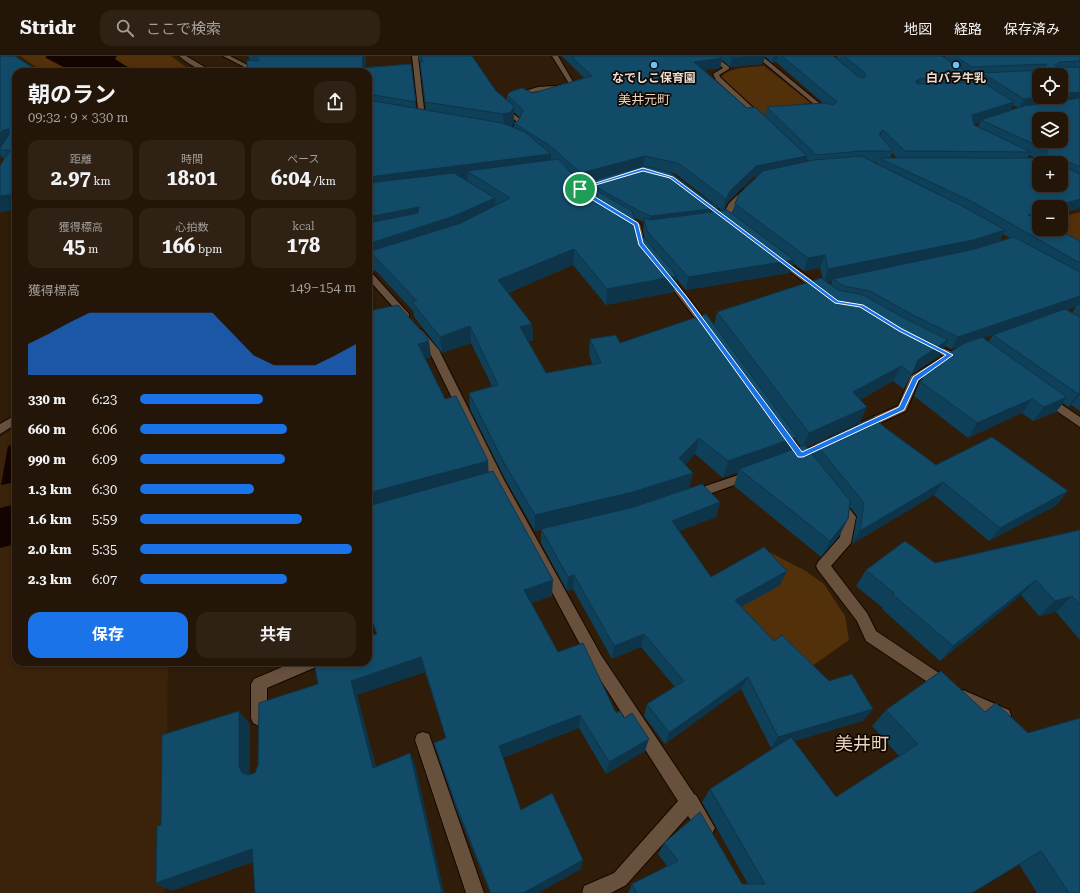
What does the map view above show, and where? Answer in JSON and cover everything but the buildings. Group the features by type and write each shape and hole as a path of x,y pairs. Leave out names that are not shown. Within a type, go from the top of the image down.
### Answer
{"street":[{"path":"182,56 200,68"},
{"path":"226,56 250,68"},
{"path":"415,56 422,118"},
{"path":"516,139 505,133 516,129 519,121 501,106 506,100 538,89 574,86 555,56"},
{"path":"712,56 720,56"},
{"path":"712,56 727,68 716,74 718,79 769,125"},
{"path":"759,56 828,113"},
{"path":"960,76 979,88"},
{"path":"966,80 1002,78"},
{"path":"728,221 732,205 751,186"},
{"path":"713,210 728,221"},
{"path":"710,221 728,221"},
{"path":"636,224 640,244 650,256"},
{"path":"769,251 823,288 831,298"},
{"path":"660,267 712,335"},
{"path":"372,278 403,312 434,350 498,480 535,538 596,660 690,801 713,841"},
{"path":"389,315 403,312"},
{"path":"922,341 950,355"},
{"path":"851,432 902,408 915,378 950,355 963,351"},
{"path":"1037,392 1080,423"},
{"path":"0,430 12,422"},
{"path":"684,498 759,472"},
{"path":"483,485 498,480"},
{"path":"830,492 850,517 846,539 823,566 862,617 871,636 969,701 1004,715"},
{"path":"259,730 259,684 302,666"},
{"path":"423,740 475,893"},
{"path":"591,893 620,880 690,801"}],"shaded area":[{"path":"20,56 171,56 188,68 37,68"},
{"path":"46,56 117,56 115,59 126,66 133,68 65,68 46,58"},
{"path":"764,66 811,103 773,107 780,114 763,115 721,79 727,72 733,70 746,67"},
{"path":"1080,212 1080,253 1049,236 1068,236 1068,215"},
{"path":"12,430 12,666 168,666 165,893 0,893 0,438"},
{"path":"12,445 12,483 1,485 8,446"},
{"path":"12,505 12,545 0,548 0,508"},
{"path":"769,552 806,571 824,584 845,616 849,640 805,671 715,588"}],"place":[{"name":"なでしこ保育園","path":"654,65"},
{"name":"白バラ牛乳","path":"956,65"}],"district":[{"name":"美井元町","path":"644,99"},
{"name":"美井町","path":"862,744"}],"route":[{"path":"643,170 672,177 725,219 820,288 836,302 861,306 900,330 950,355 915,378 902,408 800,455 685,297 640,244 636,224 582,192 580,189 643,170"}]}
